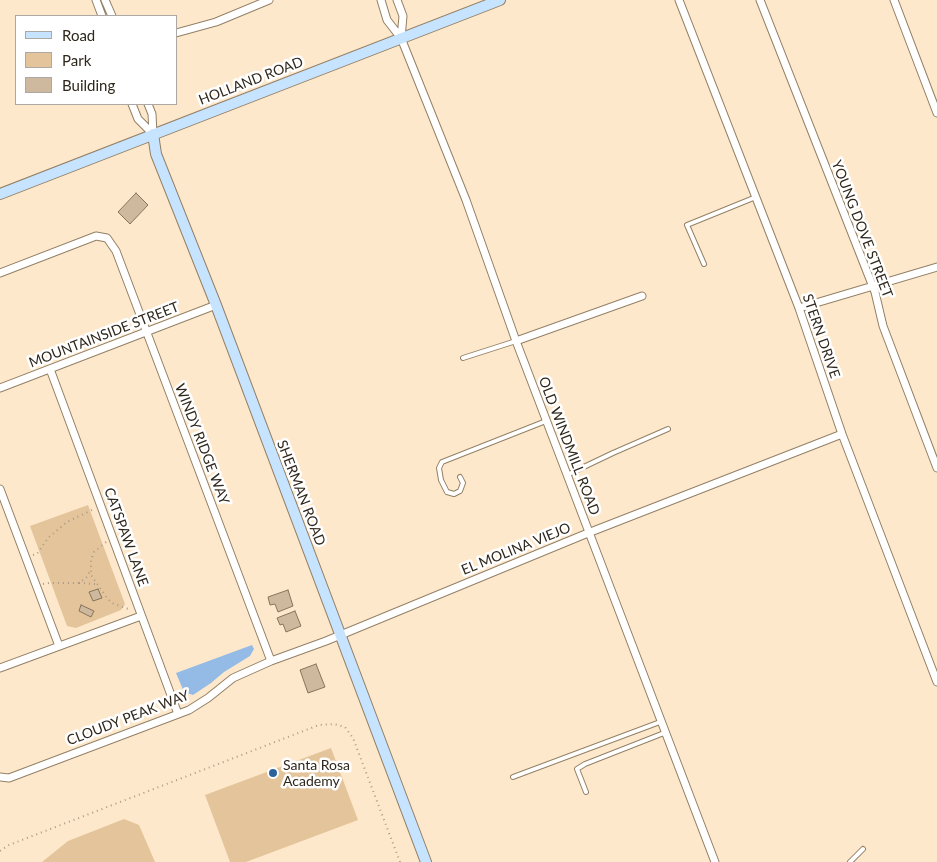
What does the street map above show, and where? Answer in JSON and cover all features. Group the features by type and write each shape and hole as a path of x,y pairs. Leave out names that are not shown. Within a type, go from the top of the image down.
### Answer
{"street":[{"path":"96,0 102,15"},
{"path":"105,0 112,15"},
{"path":"178,32 216,22 269,0"},
{"path":"381,0 388,20 401,38"},
{"path":"397,0 403,16 401,38"},
{"name":"HOLLAND ROAD","path":"0,194 500,0"},
{"name":"STERN DRIVE","path":"679,0 798,308 842,434 937,682"},
{"name":"YOUNG DOVE STREET","path":"760,0 872,286 883,326 937,468"},
{"path":"894,0 937,112"},
{"name":"OLD WINDMILL ROAD","path":"401,38 466,200 588,534 715,862"},
{"path":"132,105 138,119 153,134"},
{"name":"SHERMAN ROAD","path":"148,105 152,114 156,154 216,305 426,862"},
{"name":"WINDY RIDGE WAY","path":"0,273 96,236 107,238 116,251 271,661"},
{"path":"798,308 937,266"},
{"path":"516,341 642,296"},
{"name":"MOUNTAINSIDE STREET","path":"0,388 216,305"},
{"name":"CATSPAW LANE","path":"50,369 178,714"},
{"name":"EL MOLINA VIEJO","path":"340,634 842,434"},
{"path":"0,489 59,646"},
{"path":"0,668 141,616"},
{"name":"CLOUDY PEAK WAY","path":"1,777 9,778 189,710 233,678 340,634"}],"lane":[{"path":"704,264 687,225 756,197"},
{"path":"463,358 516,341"},
{"path":"460,476 463,483 460,491 454,494 446,492 439,468 442,462 546,421"},
{"path":"567,476 612,453 668,429"},
{"path":"513,777 660,722"},
{"path":"586,792 577,769 664,732"},
{"path":"850,862 863,849"}],"path":[{"path":"26,558 37,554 48,538 67,522 101,506"},
{"path":"79,583 87,577 90,571 94,552 103,544 113,539"},
{"path":"90,571 96,584 112,603 141,616"},
{"path":"37,587 49,583 96,584"},
{"path":"0,851 9,845 319,725 334,724 346,727 352,738 400,862"}],"green space":[{"path":"88,505 125,604 121,610 76,628 67,626 30,526"},
{"path":"331,748 358,820 246,862 230,862 205,795"},
{"path":"124,819 139,825 155,862 42,862 68,841"}],"water":[{"path":"252,645 254,649 250,656 224,672 211,683 193,695 184,692 176,673"}],"building":[{"path":"136,193 148,205 130,224 118,212"},
{"path":"98,589 102,598 93,601 89,592"},
{"path":"288,590 293,606 278,612 275,604 270,605 268,597"},
{"path":"81,605 94,611 91,617 79,611"},
{"path":"295,611 301,626 286,632 283,624 280,625 277,618"},
{"path":"316,664 325,687 308,693 300,670"}],"place":[{"name":"Santa Rosa Academy","path":"273,773"}]}
